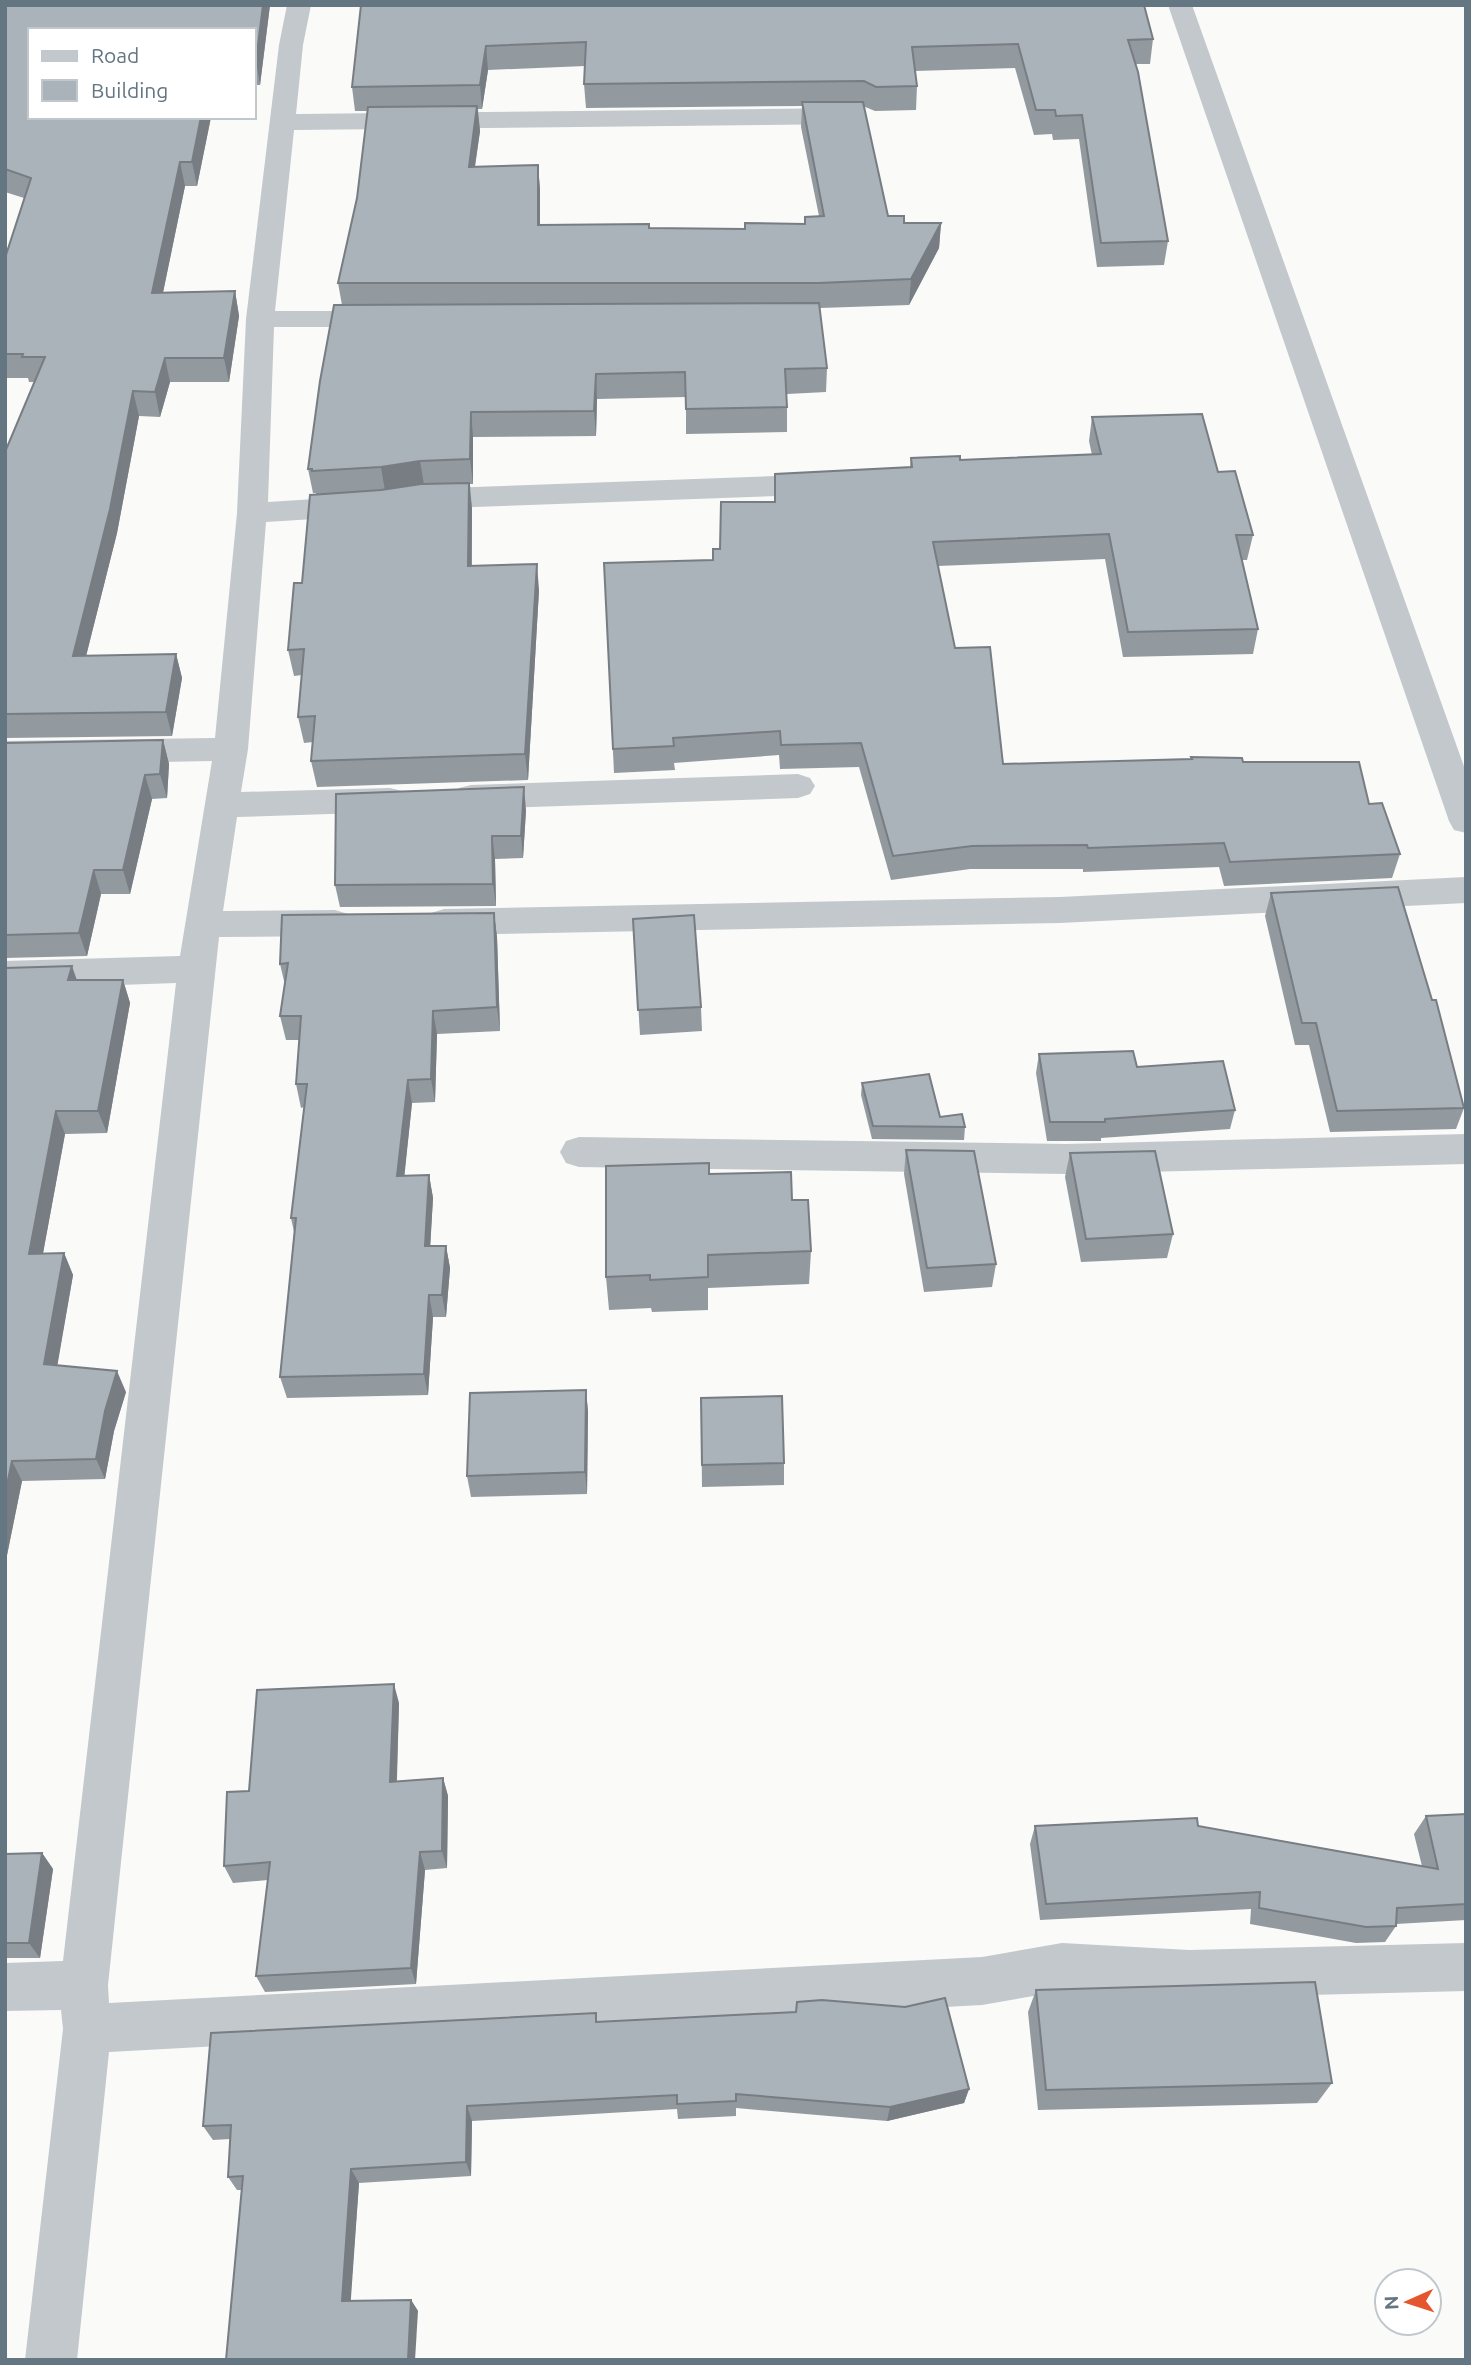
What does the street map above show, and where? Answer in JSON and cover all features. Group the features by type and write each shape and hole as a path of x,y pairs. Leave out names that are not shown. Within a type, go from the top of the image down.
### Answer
{"street":[{"path":"51,2360 196,969 231,749 252,513 260,319 291,45 299,5"},
{"path":"1180,5 1466,821"},
{"path":"284,122 863,116"},
{"path":"260,319 413,319"},
{"path":"252,513 385,504 424,498 803,485"},
{"path":"5,753 231,749"},
{"path":"220,805 798,786"},
{"path":"413,922 1060,910 1466,890"},
{"path":"204,924 371,922"},
{"path":"5,975 196,969"},
{"path":"579,1152 1066,1159 1466,1149"},
{"path":"5,1987 86,2007 982,1981 1062,1967 1189,1974 1466,1967"}],"building":[{"path":"5,5 263,5 256,61 256,28 28,28 28,119 201,119 192,162 180,162 152,293 235,291 224,358 165,358 155,392 133,391 110,509 73,656 176,654 166,712 5,714 5,452 45,357 5,354 5,258 31,178 5,169"},
{"path":"361,5 1144,5 1153,39 1128,40 1138,72 1168,241 1101,243 1082,115 1056,116 1055,110 1036,110 1018,44 912,47 917,86 876,87 864,81 584,84 586,42 486,46 480,85 352,87"},
{"path":"802,102 863,102 888,216 904,216 904,223 941,223 911,279 819,283 338,283 357,198 368,107 477,106 469,167 538,165 538,225 649,224 649,228 745,229 745,223 805,224 805,217 824,216"},
{"path":"819,303 827,368 785,369 787,407 686,409 685,372 596,374 594,411 471,412 470,459 420,461 381,467 312,471 308,469 334,305"},
{"path":"1202,414 1218,472 1235,471 1253,535 1236,535 1258,629 1128,632 1109,534 933,542 955,648 990,647 1003,764 1192,759 1191,757 1242,758 1243,762 1359,762 1369,804 1382,803 1400,854 1230,862 1224,843 1088,848 1087,845 972,846 893,856 861,743 781,745 780,731 673,738 674,746 613,749 604,563 713,560 713,549 720,549 721,502 775,502 775,474 912,467 911,458 960,456 960,460 1101,454 1092,417"},
{"path":"469,483 468,566 537,564 525,754 311,761 315,716 298,717 304,649 288,650 294,583 302,583 310,495 421,484"},
{"path":"163,740 160,774 145,775 123,870 94,870 79,933 5,935 5,743"},
{"path":"524,787 521,836 492,836 493,884 335,885 336,794"},
{"path":"1398,887 1432,1000 1436,1000 1464,1108 1337,1111 1316,1023 1302,1023 1271,893"},
{"path":"494,913 497,1007 433,1011 431,1079 408,1080 397,1176 429,1175 425,1246 446,1246 442,1295 429,1295 424,1374 280,1377 296,1218 291,1218 307,1084 296,1084 301,1016 280,1016 288,963 280,964 282,915"},
{"path":"694,915 701,1007 638,1010 633,919"},
{"path":"72,966 68,980 123,980 98,1111 56,1111 29,1254 64,1253 44,1364 117,1371 105,1411 96,1459 12,1461 5,1494 5,968"},
{"path":"1133,1051 1137,1067 1223,1061 1235,1110 1105,1119 1105,1122 1050,1122 1039,1054"},
{"path":"929,1074 940,1117 962,1114 965,1127 873,1126 862,1083"},
{"path":"906,1150 974,1151 996,1264 927,1268"},
{"path":"1155,1151 1173,1234 1086,1239 1070,1153"},
{"path":"709,1163 709,1174 791,1172 792,1200 808,1200 811,1251 708,1255 708,1277 650,1280 650,1275 606,1277 606,1166"},
{"path":"586,1390 585,1472 467,1476 470,1393"},
{"path":"782,1396 784,1463 702,1465 701,1398"},
{"path":"394,1684 390,1782 443,1778 442,1851 420,1852 411,1968 256,1976 270,1862 224,1866 227,1792 249,1791 257,1690"},
{"path":"1466,1814 1466,1904 1397,1908 1396,1926 1366,1927 1259,1908 1260,1892 1046,1904 1035,1826 1197,1818 1198,1826 1438,1869 1426,1816"},
{"path":"42,1853 29,1943 5,1943 5,1854"},
{"path":"1315,1982 1332,2083 1046,2090 1036,1990"},
{"path":"945,1998 969,2089 890,2107 736,2094 736,2101 677,2104 677,2095 467,2106 466,2162 351,2169 342,2301 411,2300 408,2360 226,2360 243,2176 228,2177 231,2125 203,2126 211,2033 596,2013 596,2022 796,2012 797,2002 822,2000 905,2007"}]}
